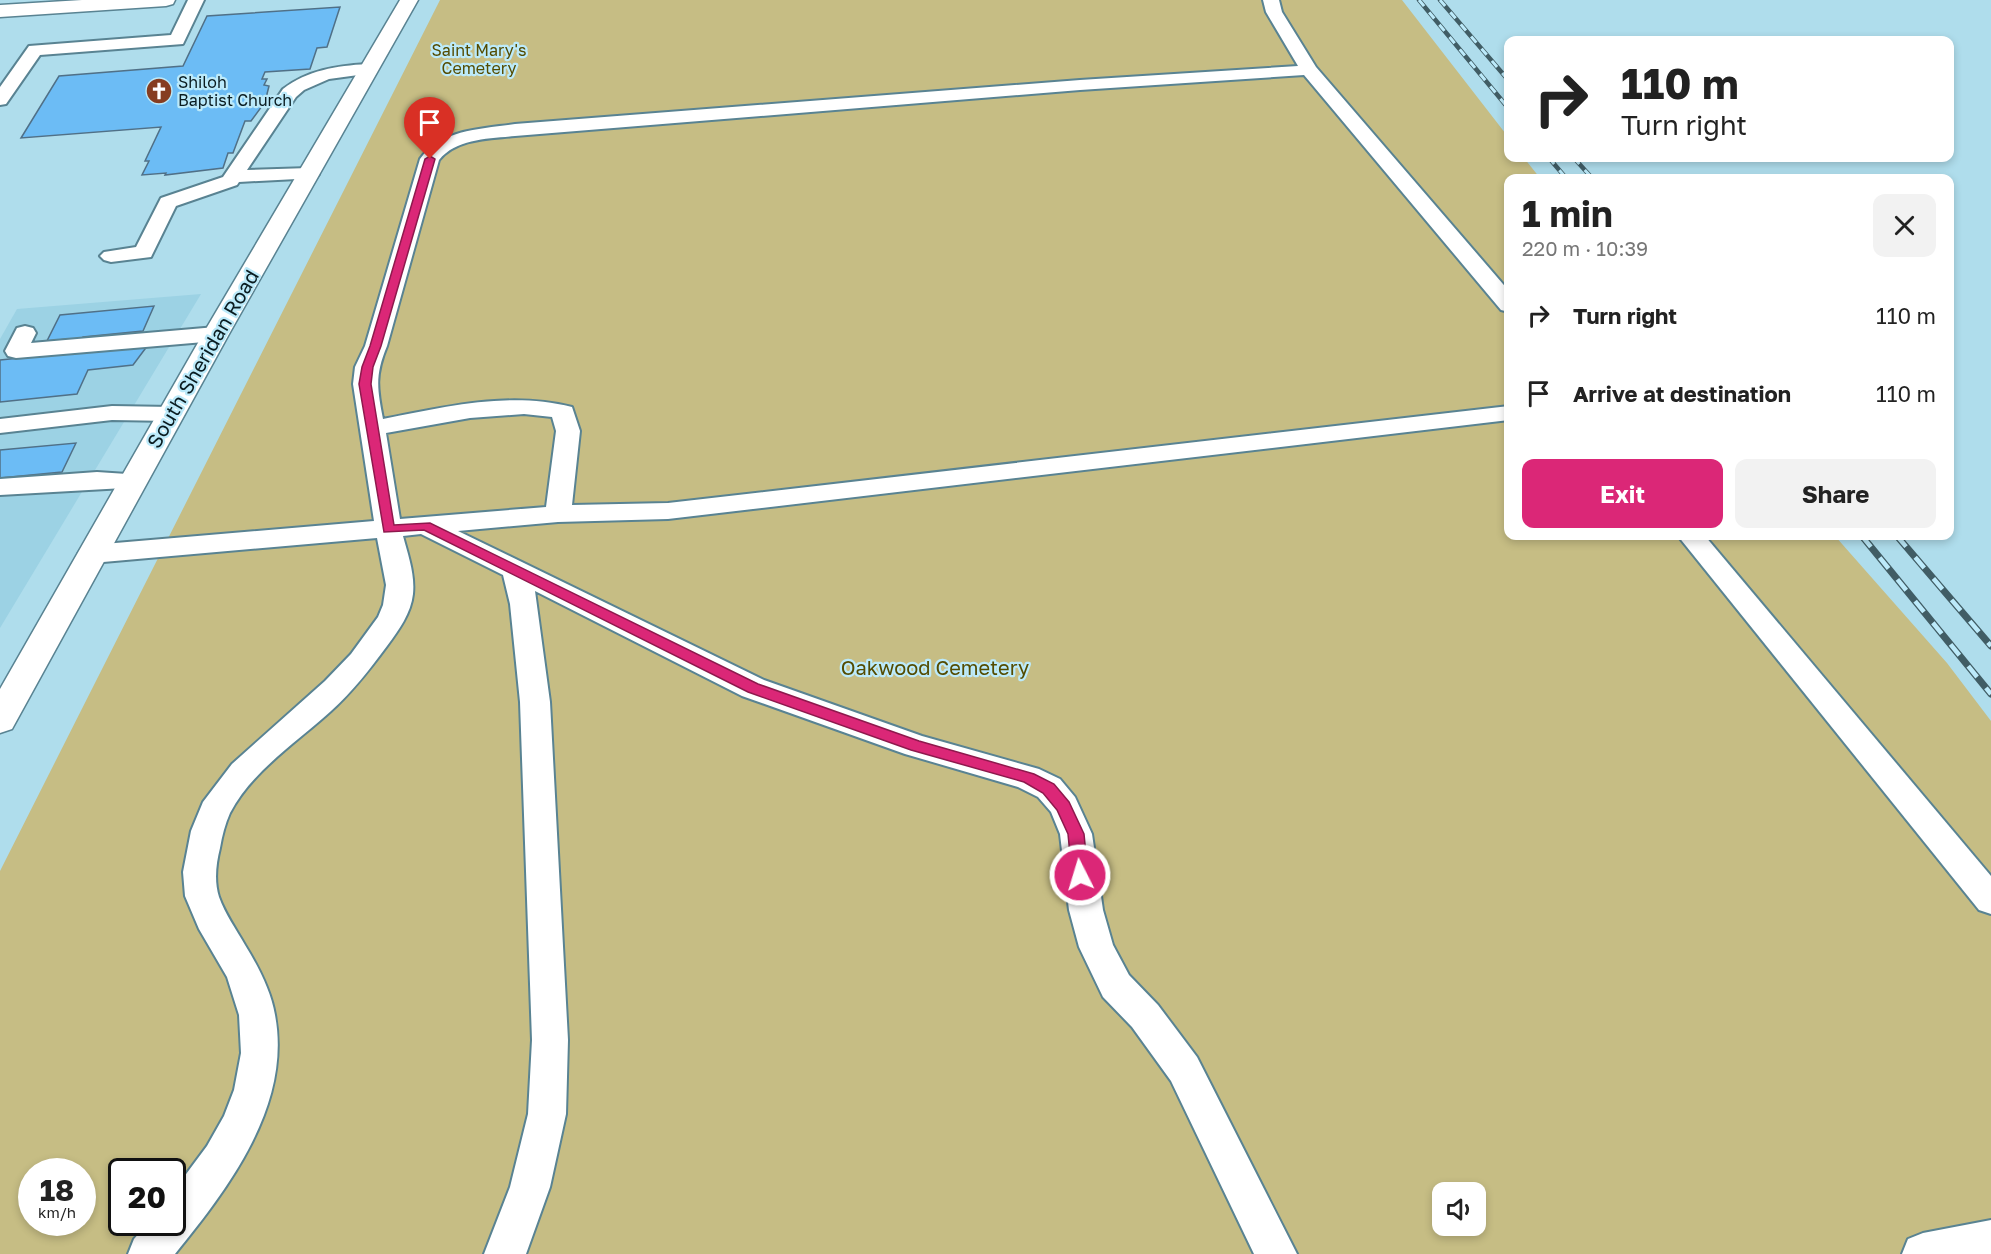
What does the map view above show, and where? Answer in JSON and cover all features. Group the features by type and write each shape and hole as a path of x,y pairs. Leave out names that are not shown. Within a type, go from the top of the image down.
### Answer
{"main road":[{"path":"0,6 5,0"},
{"path":"0,11 165,0"},
{"name":"South Sheridan Road","path":"0,720 216,334 408,0"}],"lane":[{"path":"0,100 35,50 177,40 196,0"},
{"path":"1271,0 1275,12 1310,70 1504,298"},
{"path":"111,256 144,253 168,202 230,181 289,93 300,84 335,72 367,69"},
{"path":"149,1254 194,1199 233,1143 254,1094 260,1051 257,1016 245,976 212,918 200,888 201,856 208,827 226,793 255,760 335,689 362,660 388,625 398,604 400,577 388,530 365,384 367,367 376,346 430,159 435,151 446,144 483,134 527,129 1080,85 1310,70"},
{"path":"234,176 309,174"},
{"path":"25,333 16,351 216,334"},
{"path":"373,428 437,416 510,408 534,406 554,408 563,412 568,431 558,514"},
{"path":"0,426 112,413 172,414"},
{"path":"92,554 558,514 668,511 1504,414"},
{"path":"0,487 97,480 133,481"},
{"path":"426,526 753,688 916,746 1028,778 1049,788 1064,806 1076,834 1086,910 1096,947 1116,986 1145,1016 1184,1069 1276,1254"},
{"path":"1694,540 1991,900"},
{"path":"505,1254 530,1187 547,1114 550,1040 535,702 524,604 515,570"},
{"path":"1923,1254 1991,1240"}],"shaded area":[{"path":"201,294 0,628 0,339 17,309"}],"green space":[{"name":"Oakwood Cemetery","path":"440,0 1402,0 1504,132 1504,162 1527,162 1537,174 1504,174 1504,540 1839,540 1947,663 1991,721 1991,1254 0,1254 0,871"}],"building":[{"name":"Shiloh Baptist Church","path":"340,7 327,47 317,48 310,69 265,72 262,79 267,79 264,85 269,86 265,102 251,121 245,121 233,153 228,153 223,168 165,175 166,173 142,175 149,161 145,161 161,127 21,138 59,76 183,66 207,16"},
{"path":"154,306 143,331 83,337 81,341 68,342 70,339 47,341 60,315"},
{"path":"148,345 133,365 88,370 77,394 0,402 0,360"},
{"path":"76,443 62,472 0,478 0,450"}],"railway":[{"path":"1419,0 1504,103"},
{"path":"1440,0 1504,75"},
{"path":"1552,162 1563,174"},
{"path":"1578,162 1588,174"},
{"path":"1865,540 1991,694"},
{"path":"1900,540 1991,646"}],"place":[{"name":"Shiloh Baptist Church","path":"159,91"}],"route":[{"path":"430,159 376,346 367,367 365,384 388,530 426,526 753,688 916,746 1028,778 1049,788 1064,806 1076,834 1080,875"}],"park label":[{"name":"Saint Mary's Cemetery","path":"479,59"}]}
